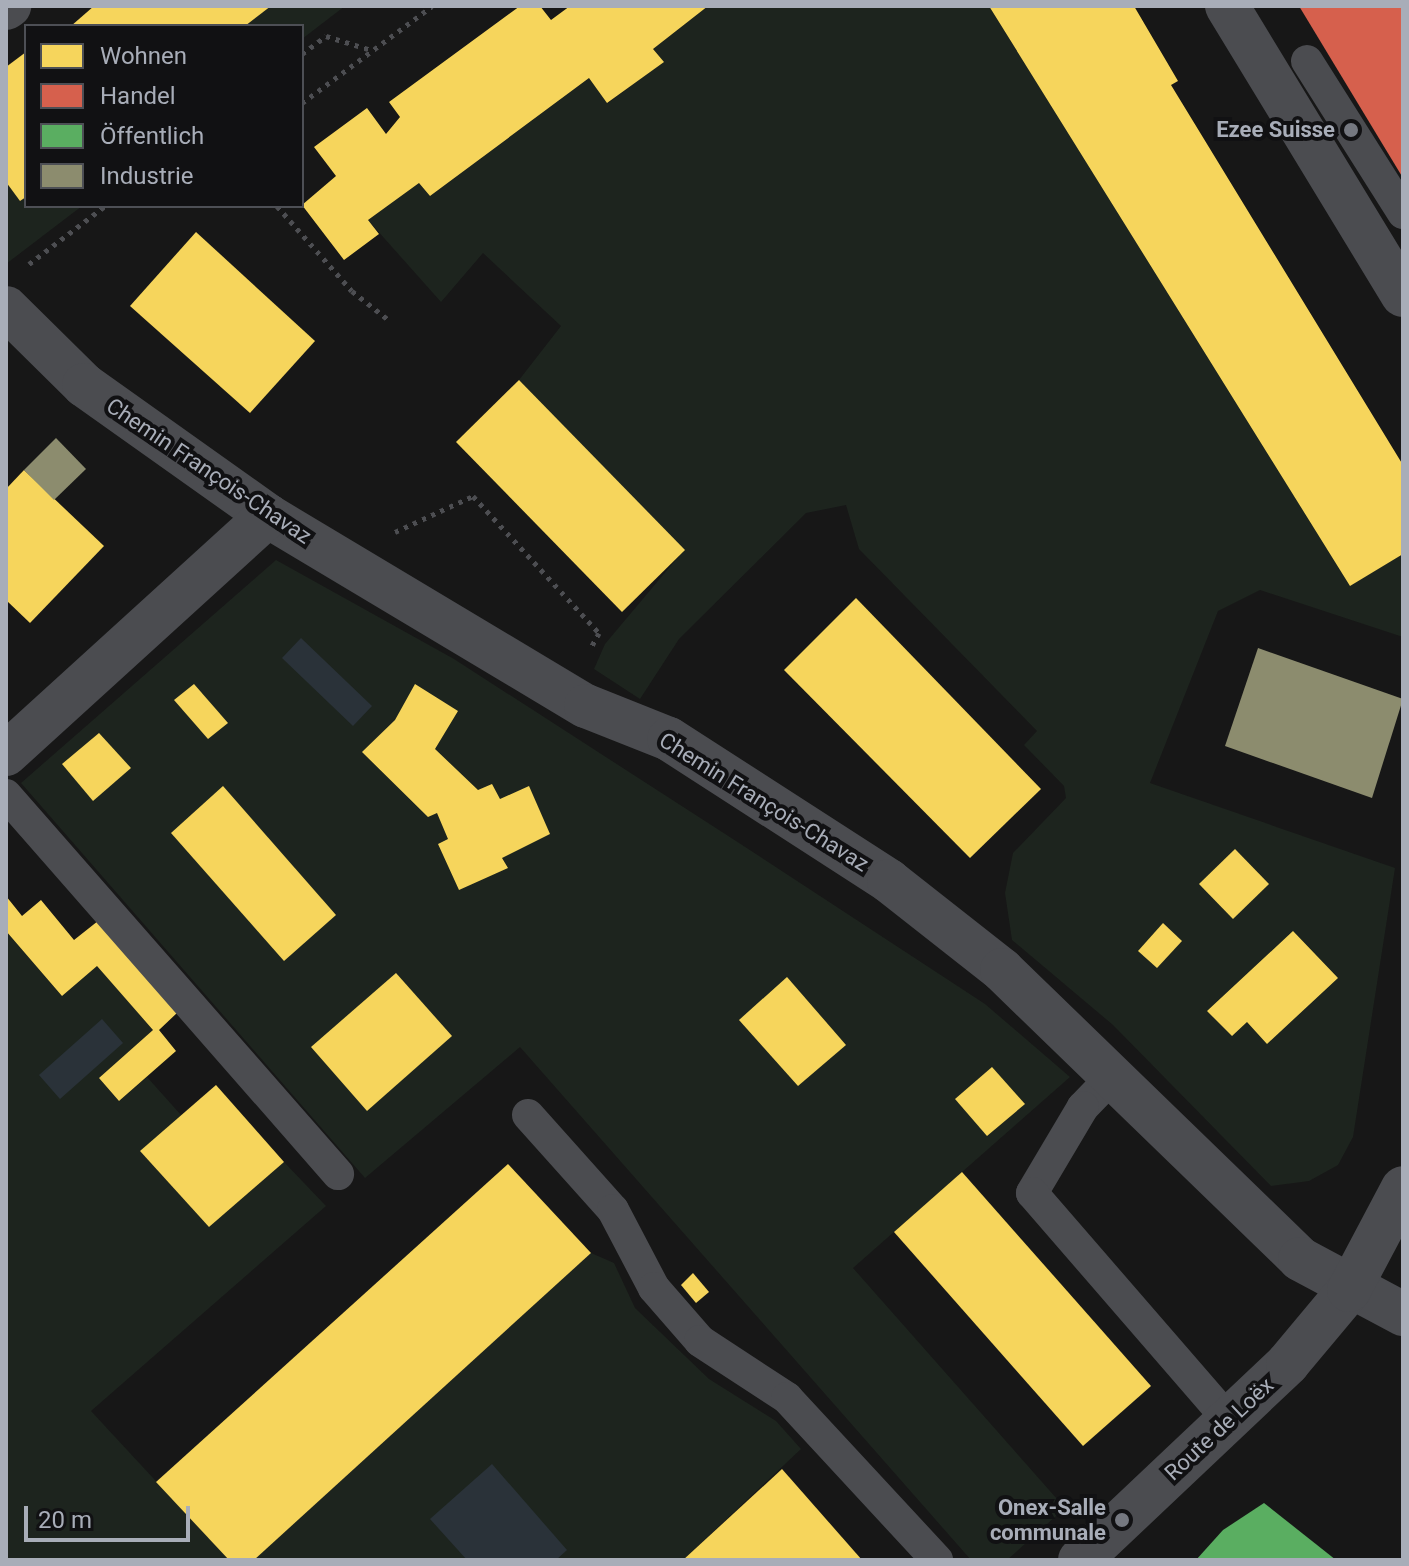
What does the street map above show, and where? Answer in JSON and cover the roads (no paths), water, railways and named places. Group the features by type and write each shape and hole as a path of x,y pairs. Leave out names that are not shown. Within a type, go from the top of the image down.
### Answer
{"street":[{"path":"1227,6 1403,295"},
{"name":"Chemin François-Chavaz","path":"12,290 84,385 268,516 586,706 669,739 889,881 1002,970 1114,1075 1254,1219 1349,1290 1403,1314"},
{"path":"6,754 268,516"},
{"name":"Route de Loëx","path":"1080,1560 1288,1363 1349,1290 1403,1188"}],"lane":[{"path":"1307,61 1403,213"},
{"path":"6,795 338,1174"},
{"path":"1114,1075 1083,1107 1032,1193 1228,1419"},
{"path":"528,1115 613,1210 654,1288 700,1341 787,1398 937,1560"}],"place":[{"name":"Ezee Suisse","path":"1351,130"},
{"name":"Onex-Salle communale","path":"1122,1520"}]}
